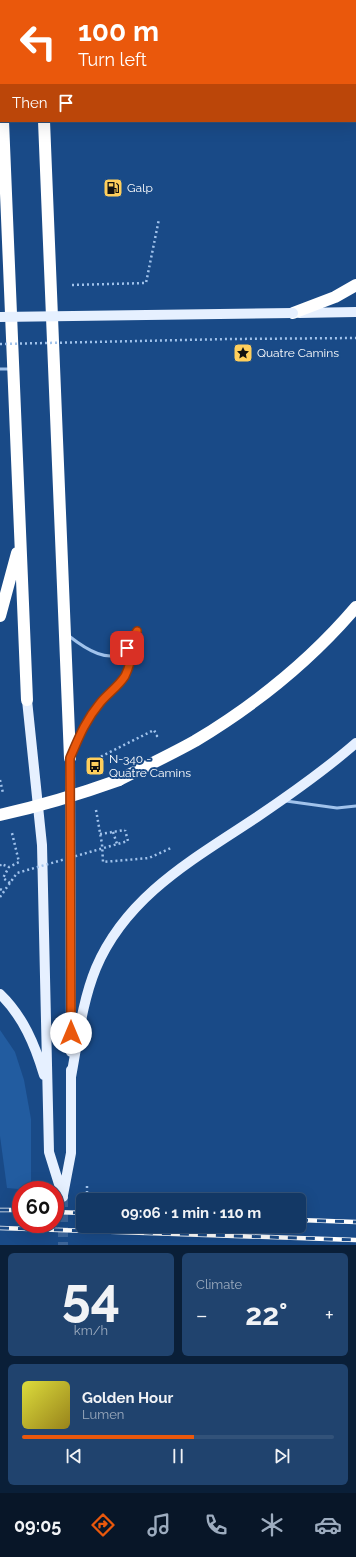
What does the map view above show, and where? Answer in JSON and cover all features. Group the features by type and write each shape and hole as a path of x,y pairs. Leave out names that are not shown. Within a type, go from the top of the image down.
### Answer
{"highway":[{"path":"3,122 26,700"},
{"path":"44,122 70,758"},
{"path":"293,313 335,297 356,285"},
{"path":"0,616 20,541"},
{"path":"0,816 83,793 119,780 194,742 246,708 294,670 338,628 356,607"}],"main road":[{"path":"0,318 356,312"},
{"path":"26,700 42,845 49,1152 63,1197 71,1153 70,758"},
{"path":"71,1077 88,991 96,967 126,916 152,889 179,869 282,800 332,764 356,743"},
{"path":"0,994 10,1003 24,1023 41,1066 48,1090"}],"lane":[{"path":"0,369 13,369"},
{"path":"64,632 88,650 97,654 109,656 119,654 127,648 137,631 131,660 125,675 116,688 101,702 85,723 70,758"},
{"path":"282,800 337,808 356,806"}],"path":[{"path":"73,292 72,284 146,283 159,219"},
{"path":"0,344 356,338"},
{"path":"74,339 75,347"},
{"path":"88,762 154,730 157,736"},
{"path":"0,780 2,789"},
{"path":"95,806 103,862 149,858 177,845"},
{"path":"0,897 17,873 128,841 125,830 100,834"},
{"path":"113,832 117,844"},
{"path":"10,883 3,878 9,867 18,862 14,847"},
{"path":"0,866 1,864 9,867"},
{"path":"0,889 4,891"}],"shaded area":[{"path":"0,1030 15,1052 24,1080 31,1119 31,1181 12,1181 12,1188 7,1188 0,1136"}],"tunnel":[{"path":"63,1233 63,1245"}],"railway":[{"path":"0,1210 12,1210"},
{"path":"64,1212 76,1213"},
{"path":"306,1220 356,1222"},
{"path":"0,1228 356,1240"}],"place":[{"name":"Galp","path":"113,188"},
{"name":"Quatre Camins","path":"243,353"},
{"name":"N-340 - Quatre Camins","path":"95,766"}],"route":[{"path":"71,1033 70,758 85,723 101,702 116,688 125,675 131,660 137,631 127,648"}]}
